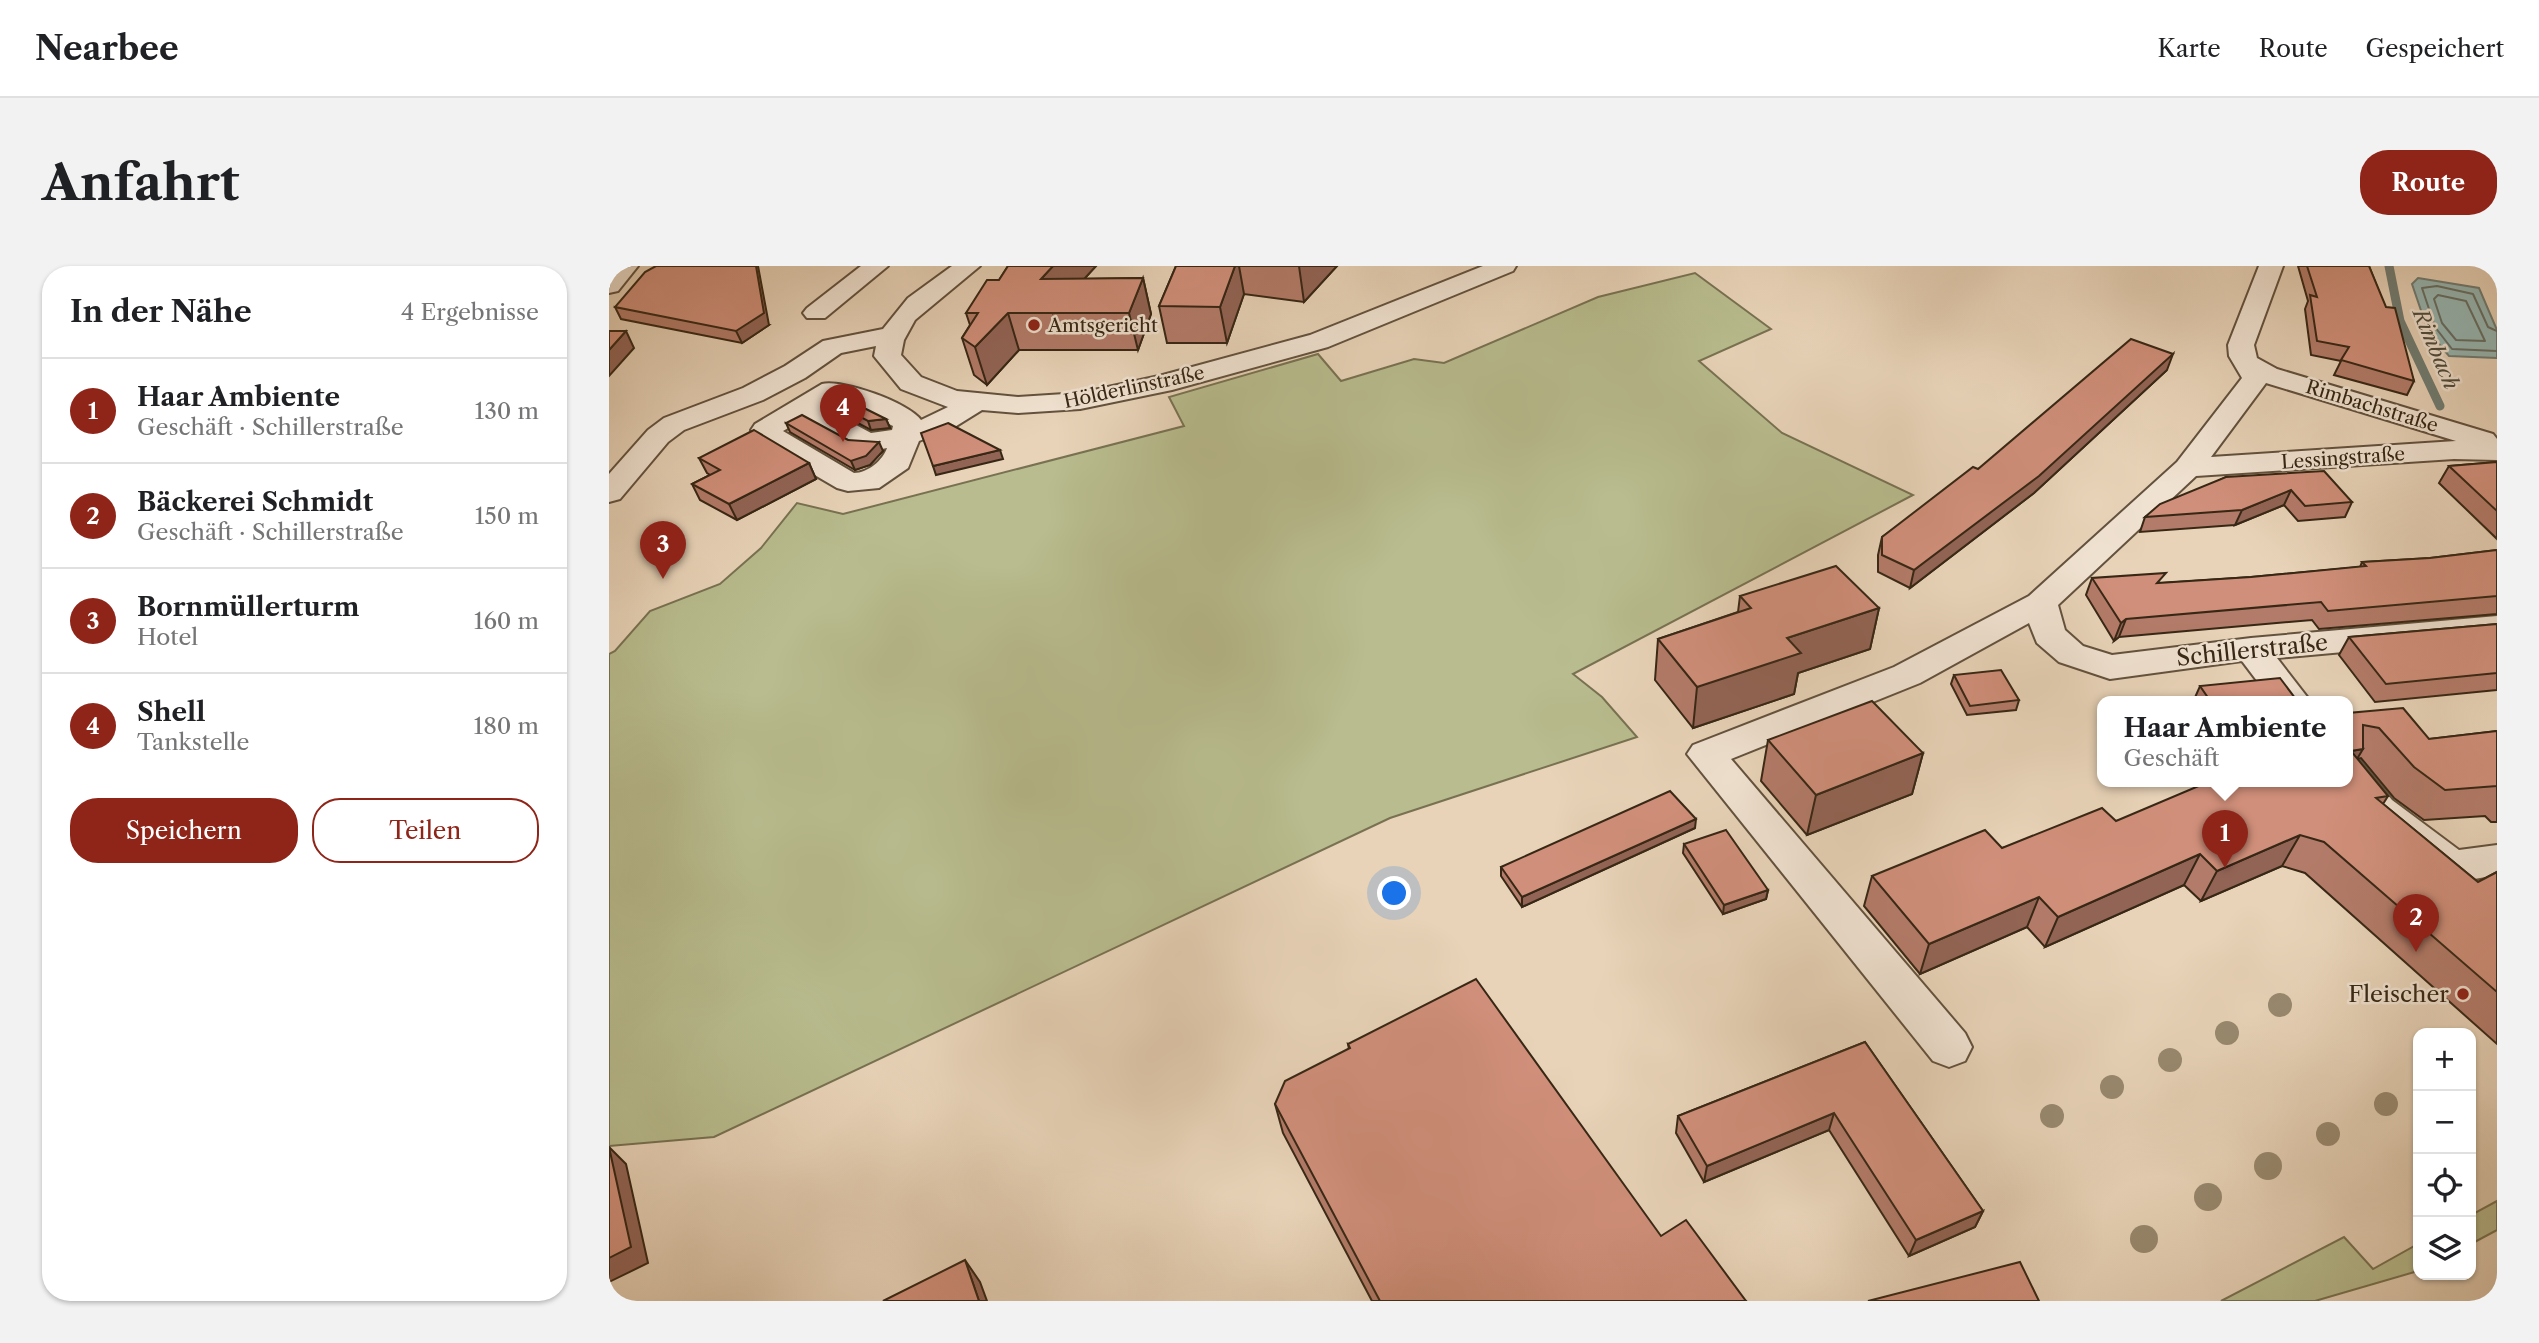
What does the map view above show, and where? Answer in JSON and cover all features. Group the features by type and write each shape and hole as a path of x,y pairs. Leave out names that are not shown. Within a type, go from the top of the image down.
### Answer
{"street":[{"path":"609,286 626,266"},
{"path":"816,313 876,266"},
{"name":"Hölderlinstraße","path":"890,335 887,356 911,383 953,399 1018,405 1080,401 1175,380 1319,341 1504,266"},
{"path":"1949,1047 1706,754 1907,675 2041,603 2188,468 2256,378 2242,356 2241,345 2271,266"},
{"path":"609,493 658,436 674,424 753,394 795,372 832,347 890,335 908,311 967,269"},
{"name":"Rimbachstraße","path":"2249,364 2267,374 2497,444"},
{"path":"906,436 897,462 868,482 848,482 775,440 765,430 832,390 810,411 867,443 906,436 943,422 974,403"},
{"name":"Lessingstraße","path":"2188,468 2454,450 2497,451"},
{"name":"Schillerstraße","path":"2041,603 2049,635 2071,654 2110,667 2251,649 2497,627"},
{"path":"2251,649 2288,696"},
{"path":"2353,779 2378,810 2452,867 2497,860"}],"green space":[{"path":"1695,273 1771,329 1699,361 1782,433 1913,495 1573,674 1602,697 1637,737 1390,818 714,1137 609,1146 609,654 615,651 650,611 720,584 761,548 797,503 843,514 1184,426 1169,397 1318,354 1341,381 1414,359 1444,363 1598,297"},
{"path":"2497,1201 2497,1230 2476,1241 2476,1217 2476,1212"},
{"path":"2344,1237 2373,1269 2413,1247 2413,1272 2315,1301 2221,1301"}],"water":[{"path":"2418,278 2479,288 2497,330 2497,358 2449,356 2428,331 2412,284"}],"building":[{"path":"656,266 756,266 764,313 736,331 615,307 645,272"},
{"path":"1008,266 1053,266 1041,279 1143,278 1129,313 1008,313 975,347 962,338 978,313 966,313 987,280 999,280"},
{"path":"1176,266 1235,266 1220,307 1159,306"},
{"path":"2307,266 2369,266 2386,307 2395,308 2414,381 2341,360 2349,347 2317,341 2310,295 2317,297"},
{"path":"609,331 626,331 609,350"},
{"path":"2131,339 2173,354 2039,476 1914,570 1882,555 1882,537 1973,467 1978,469"},
{"path":"840,396 886,419 868,421 830,401"},
{"path":"802,415 848,440 879,442 866,456 851,461 786,423"},
{"path":"948,423 1000,450 933,466 921,433"},
{"path":"754,430 809,463 729,504 692,484 720,470 699,458"},
{"path":"2497,462 2497,511 2449,466"},
{"path":"2324,471 2352,502 2305,506 2291,490 2242,510 2145,517 2160,504 2226,477"},
{"path":"2497,550 2497,596 2328,611 2321,602 2126,619 2121,623 2092,578 2166,573 2157,583 2251,577 2366,566 2362,562"},
{"path":"1836,566 1879,608 1787,638 1801,653 1697,687 1658,639 1751,608 1740,596"},
{"path":"2497,624 2497,673 2386,684 2349,637"},
{"path":"2001,670 2019,700 1970,706 1954,675"},
{"path":"2280,678 2294,696 2207,696 2200,686"},
{"path":"1872,701 1923,753 1816,795 1768,740"},
{"path":"2403,708 2429,739 2497,731 2497,786 2445,790 2414,767 2379,728 2363,725 2363,749 2353,751 2353,713"},
{"path":"2353,753 2388,796 2376,798 2478,882 2497,872 2497,992 2324,842 2300,835 2217,871 2200,854 2058,917 2039,897 1929,944 1872,876 1985,830 2002,848 2102,808 2116,821 2196,787 2353,787"},
{"path":"1670,791 1696,819 1522,897 1501,867"},
{"path":"1726,830 1768,890 1724,905 1684,844"},
{"path":"1476,979 1661,1236 1686,1220 1746,1301 1380,1301 1275,1104 1285,1081 1350,1048 1348,1044"},
{"path":"1865,1042 1983,1211 1916,1240 1834,1113 1707,1166 1678,1116"},
{"path":"609,1147 631,1247 609,1258"},
{"path":"965,1260 979,1301 883,1301"},
{"path":"2020,1262 2039,1301 1868,1301"}],"waterway":[{"name":"Rimbach","path":"2389,266 2400,321 2440,406"}],"place":[{"name":"Amtsgericht","path":"1034,325"},
{"name":"Shell","path":"843,442"},
{"name":"Bornmüllerturm","path":"663,579"},
{"name":"Haar Ambiente","path":"2225,868"},
{"name":"Bäckerei Schmidt","path":"2416,952"},
{"name":"Fleischer","path":"2463,994"}]}
